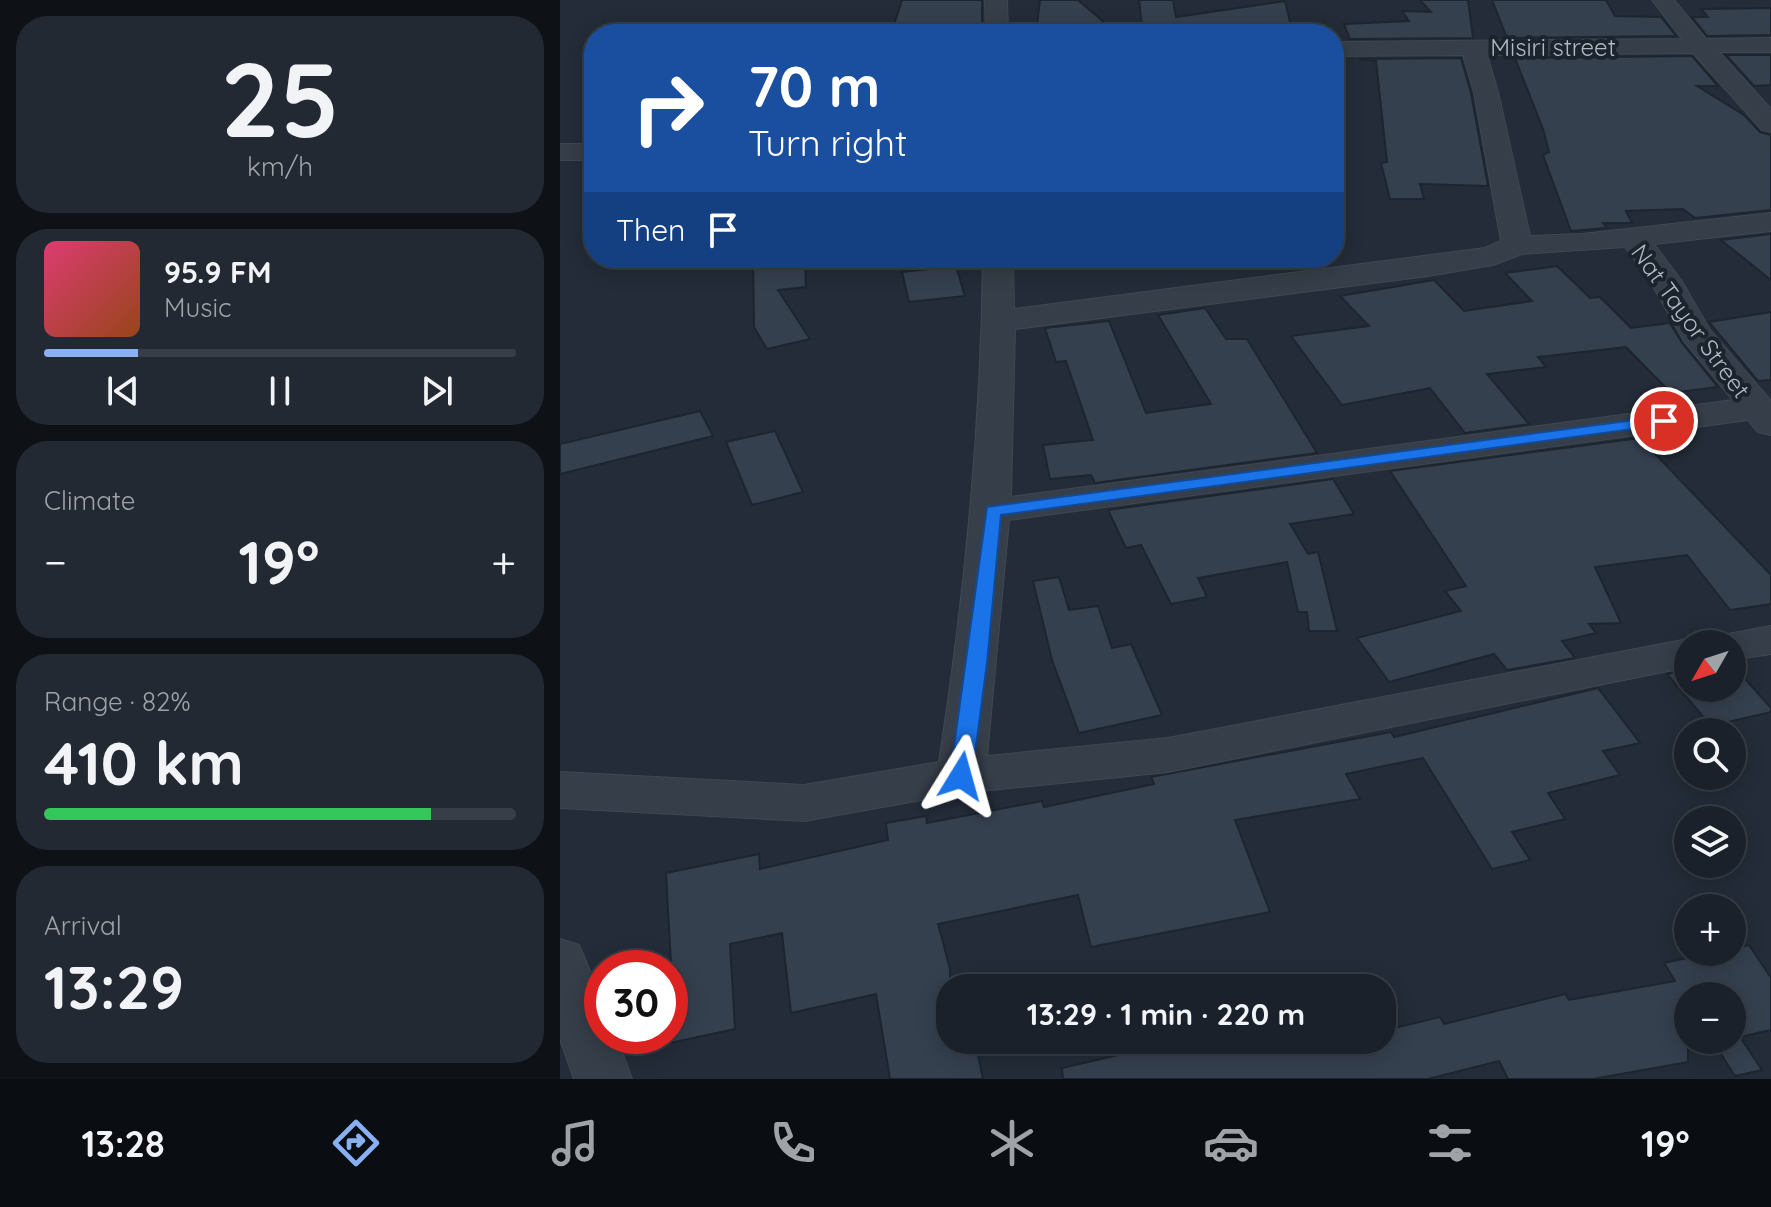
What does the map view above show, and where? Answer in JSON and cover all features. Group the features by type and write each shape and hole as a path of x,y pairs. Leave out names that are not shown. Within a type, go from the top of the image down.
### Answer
{"street":[{"path":"996,0 997,24"},
{"path":"1652,0 1663,0 1771,124"},
{"name":"Misiri street","path":"1344,49 1771,45"},
{"path":"1473,48 1486,92 1517,245"},
{"path":"560,152 584,152"},
{"path":"1634,238 1771,222"},
{"name":"Nat Tayor Street","path":"999,321 1428,267 1493,256 1517,245 1634,238 1665,280 1696,334 1763,416"},
{"path":"961,776 993,511 998,268"},
{"path":"993,511 1763,416"},
{"path":"1746,644 1771,640"},
{"path":"560,790 804,803 961,776 1168,755 1674,656"},
{"path":"560,961 603,1079"}],"building":[{"path":"902,0 982,0 982,24 894,24"},
{"path":"1040,0 1078,0 1106,24 1037,24"},
{"path":"1139,0 1173,0 1176,17 1285,1 1291,24 1142,24"},
{"path":"1420,0 1468,0 1473,38 1350,39 1344,24 1409,21 1402,11 1431,12"},
{"path":"1492,0 1606,0 1615,16 1661,17 1676,36 1507,38"},
{"path":"1771,8 1771,35 1707,36 1692,17 1708,17 1701,9"},
{"path":"1726,55 1771,55 1771,85 1754,86"},
{"path":"1692,56 1718,86 1697,86 1744,115 1760,132 1771,135 1771,210 1695,218 1683,209 1626,211 1632,223 1603,223 1607,228 1571,231 1543,155 1549,152 1543,129 1515,58"},
{"path":"1461,58 1471,93 1488,186 1420,184 1424,199 1390,199 1381,163 1387,162 1376,61 1359,59"},
{"path":"1771,234 1771,280 1721,240"},
{"path":"1557,266 1590,298 1600,297 1631,328 1670,323 1718,387 1671,393 1626,347 1538,357 1546,367 1487,374 1529,424 1465,433 1430,388 1342,405 1291,336 1369,326 1340,296 1434,280 1464,311 1532,301 1505,273"},
{"path":"753,268 805,268 806,287 778,290 810,339 767,349 754,327"},
{"path":"957,268 965,296 909,302 902,272"},
{"path":"1205,308 1226,339 1247,339 1317,453 1095,483 1091,475 1050,479 1043,445 1093,440 1066,361 1056,362 1045,328 1109,321 1146,413 1211,404 1158,315"},
{"path":"1771,312 1771,380 1758,381 1709,322"},
{"path":"700,411 713,436 560,474 560,444"},
{"path":"775,431 803,492 752,505 726,442"},
{"path":"1640,438 1771,575 1771,604 1730,610 1687,555 1595,567 1621,623 1589,624 1596,633 1562,641 1575,658 1507,670 1494,654 1389,682 1357,638 1461,611 1445,591 1466,586 1390,471"},
{"path":"1333,479 1354,514 1290,524 1308,554 1318,552 1337,631 1309,631 1307,612 1298,612 1287,562 1198,578 1207,597 1171,604 1141,545 1126,548 1108,510"},
{"path":"1059,577 1069,610 1098,606 1112,648 1131,644 1162,715 1079,733 1052,660 1033,581"},
{"path":"1746,680 1771,708 1771,712 1745,718 1704,718 1691,702 1746,702"},
{"path":"1598,688 1640,743 1603,751 1620,775 1548,793 1565,819 1512,832 1530,860 1492,869 1423,758 1346,774 1360,799 1235,820 1270,912 1091,947 1078,895 938,924 950,974 936,974 936,1054 978,1054 983,1079 890,1079 876,994 791,1013 782,933 730,944 735,1029 688,1039 688,950 670,950 666,873 759,854 760,869 888,840 886,823 926,816 927,823 1042,801 1044,807 1154,784 1151,777 1391,732 1394,737"},
{"path":"1749,945 1771,978 1771,1030 1746,1036 1746,982 1674,982 1674,1054 1688,1054 1688,1062 1593,1079 1508,1079 1499,1061 1428,1079 1063,1079 1062,1068 1123,1054 1396,1054 1396,1028 1440,1017 1444,1024 1565,994 1569,1000 1675,981 1664,963 1674,961 1674,966 1746,966 1746,946"},
{"path":"1746,1046 1762,1070 1735,1076 1721,1054 1746,1054"}],"route":[{"path":"961,776 993,511 1664,421"}]}
